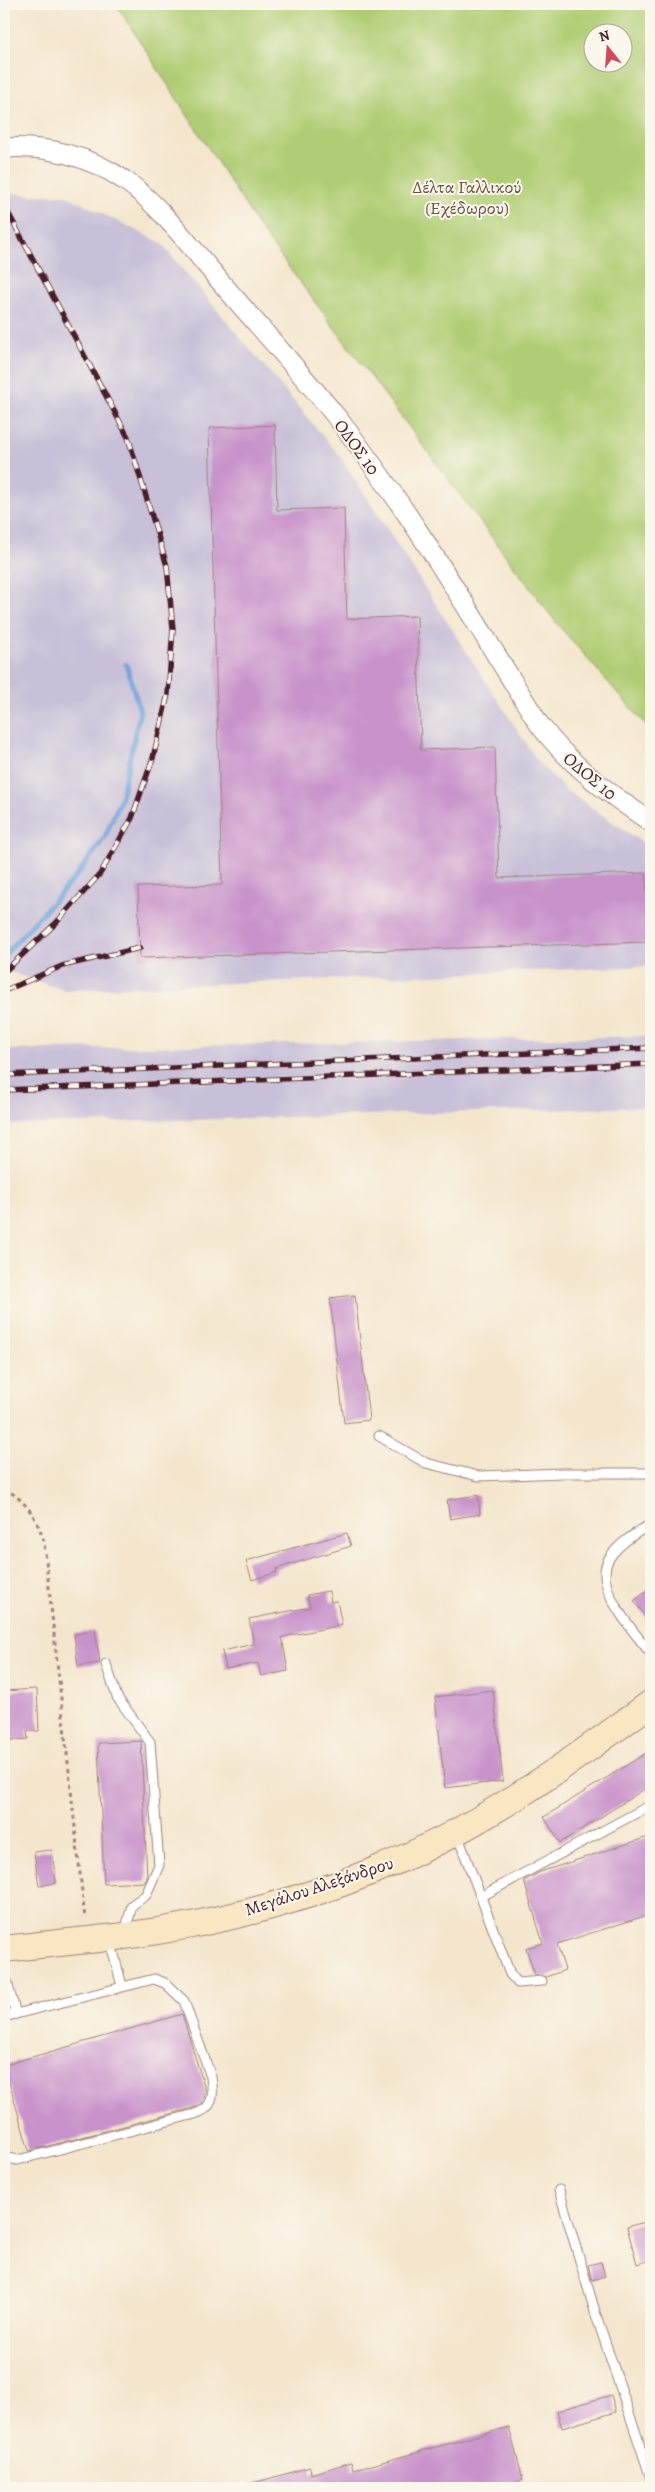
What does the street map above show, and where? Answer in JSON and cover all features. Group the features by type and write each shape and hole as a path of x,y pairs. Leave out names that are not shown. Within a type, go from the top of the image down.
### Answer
{"street":[{"name":"ΟΔΟΣ 10","path":"4,148 18,147 61,152 86,160 126,181 149,202 251,317 339,421 434,556 539,724 557,748 603,790 651,822"},
{"name":"Μεγάλου Αλεξάνδρου","path":"4,1949 107,1938 208,1920 285,1902 373,1872 489,1814 558,1771 651,1703"}],"lane":[{"path":"379,1436 426,1463 478,1476 563,1473 651,1473"},
{"path":"646,1527 626,1540 610,1557 606,1568 606,1578 616,1607 651,1654"},
{"path":"106,1664 117,1697 150,1742 159,1865 146,1895 132,1905 107,1938 122,1986"},
{"path":"482,1896 651,1805"},
{"path":"456,1831 510,1974 518,1984 542,1980"},
{"path":"4,1972 16,2014"},
{"path":"4,2017 154,1979 165,1983 184,2000 211,2077 212,2104 205,2111 195,2114 18,2160 7,2158 4,2154"},
{"path":"559,2190 596,2315 651,2478"}],"path":[{"path":"4,1489 27,1506 39,1524 44,1542 107,1938"}],"shaded area":[{"path":"4,192 31,195 65,195 160,242 339,455 538,762 567,791 651,848 651,966 64,990 4,970"},
{"path":"651,1036 651,1107 4,1125 4,1050"}],"green space":[{"name":"Δέλτα Γαλλικού (Εχέδωρου)","path":"116,4 651,4 651,731 558,625 263,233"}],"building":[{"path":"275,425 277,510 344,508 347,619 417,616 421,750 495,747 499,878 646,873 649,942 140,958 138,887 222,885 209,428"},
{"path":"355,1295 369,1420 344,1423 330,1298"},
{"path":"478,1495 480,1514 450,1519 447,1500"},
{"path":"347,1533 351,1546 276,1569 277,1572 252,1580 246,1561"},
{"path":"651,1588 651,1624 634,1601"},
{"path":"329,1591 331,1602 337,1601 342,1625 282,1637 288,1671 261,1676 258,1663 226,1669 222,1651 254,1644 249,1619 310,1607 307,1595"},
{"path":"95,1631 100,1663 78,1666 74,1634"},
{"path":"37,1689 39,1731 27,1731 28,1739 4,1741 4,1691"},
{"path":"493,1690 503,1781 445,1788 435,1697"},
{"path":"141,1741 147,1878 145,1882 104,1884 98,1743"},
{"path":"651,1750 651,1785 560,1843 544,1817"},
{"path":"651,1836 651,1914 557,1944 565,1970 546,1977 535,1975 526,1948 543,1943 524,1881 540,1872"},
{"path":"52,1850 56,1883 39,1886 34,1852"},
{"path":"182,2014 206,2092 202,2104 193,2108 29,2151 4,2065"},
{"path":"651,2220 651,2260 637,2264 627,2227"},
{"path":"601,2262 605,2276 592,2280 588,2265"},
{"path":"611,2395 616,2412 562,2428 557,2411"},
{"path":"509,2427 523,2480 512,2483 513,2488 251,2488 250,2484 310,2467 311,2474 351,2462 353,2470"}],"waterway":[{"path":"4,956 77,875 105,837 121,798 140,711 126,664"}],"railway":[{"path":"4,205 128,437 167,566 173,629 168,694 153,758 132,818 100,874 56,923 4,972"},
{"path":"4,991 62,966 140,948"},
{"path":"4,1075 651,1048"},
{"path":"4,1090 651,1064"}]}
